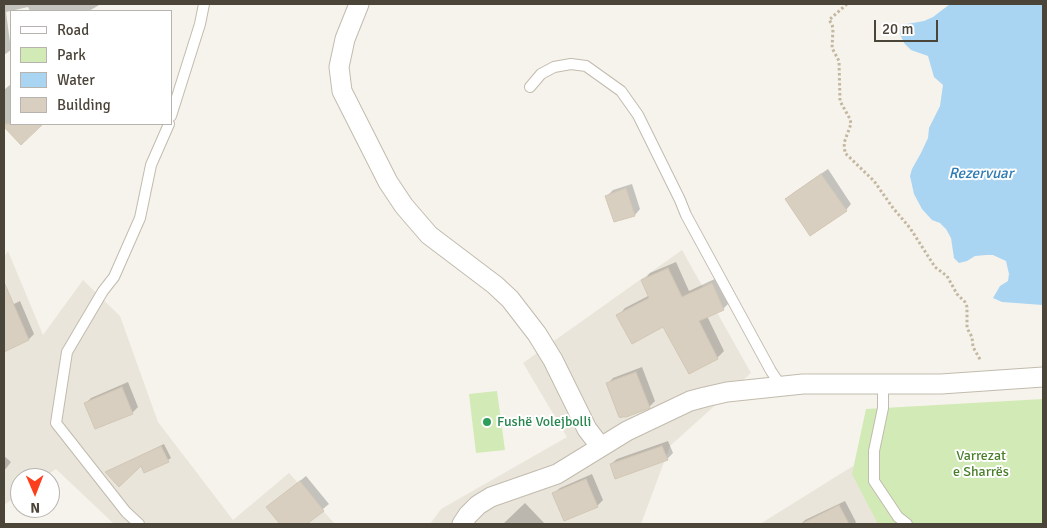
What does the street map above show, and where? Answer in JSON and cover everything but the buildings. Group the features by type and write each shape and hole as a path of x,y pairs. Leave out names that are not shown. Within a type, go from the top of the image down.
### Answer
{"street":[{"path":"359,4 345,39 339,68 342,91 388,182 404,206 429,235 495,285 510,299 553,360 587,429 600,446"},
{"path":"462,524 478,505 491,497 557,474 627,431 690,401 726,392 803,384 980,383 1043,377"}],"lane":[{"path":"172,113 200,24 204,4"},
{"path":"530,87 541,74 554,66 571,64 586,66 621,91 638,115 686,215 781,386"},
{"path":"139,524 126,512 56,423 67,352 118,269 140,218 151,166 169,125"},
{"path":"883,385 883,408 874,451 874,481 898,517 907,524"}],"path":[{"path":"847,4 829,20 833,29 831,38 832,48 839,61 840,101 850,119 844,143 845,153 874,181 910,228 935,267 947,276 957,294 965,302 967,308 967,328 972,337 973,347 981,360 980,383"}],"shaded area":[{"path":"682,250 751,373 670,446 641,524 430,524 441,509 567,437 523,363"},
{"path":"8,251 43,335 83,280 120,316 158,422 233,520 289,473 335,524 114,524 60,473 60,468 10,468 10,501 4,505 4,257"},
{"path":"853,466 879,524 760,524"}],"green space":[{"name":"Fushë Volejbolli","path":"497,391 505,450 476,453 469,394"},
{"name":"Varrezat e Sharrës","path":"1043,399 1043,524 878,524 852,474 866,409"}],"water":[{"name":"Rezervuar","path":"950,4 1043,4 1043,305 1002,302 993,298 1000,286 1008,281 1009,274 1006,261 993,255 986,255 975,256 959,263 954,258 951,238 946,229 940,223 932,220 922,209 914,194 910,176 928,138 929,128 940,106 943,85 934,77 928,56 911,50 904,43 900,34 901,25 924,21 933,17"}],"place":[{"name":"Fushë Volejbolli","path":"487,422"}]}
